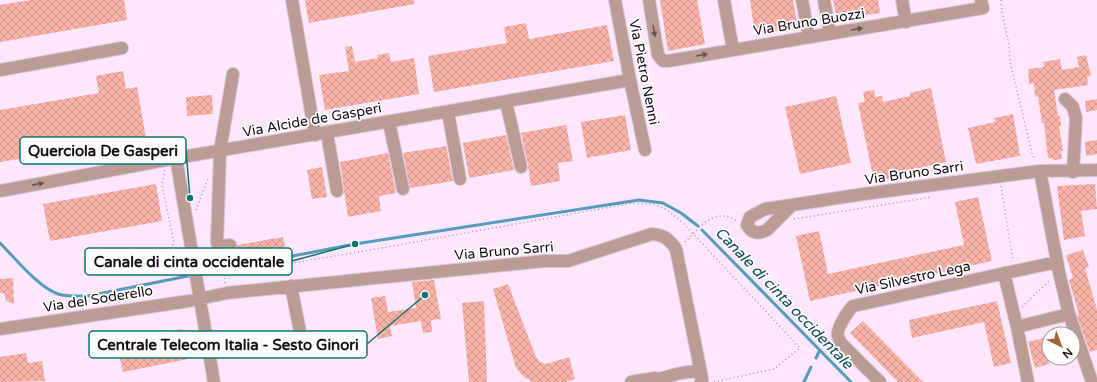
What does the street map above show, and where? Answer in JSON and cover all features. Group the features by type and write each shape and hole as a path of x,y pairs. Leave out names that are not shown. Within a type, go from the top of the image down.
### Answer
{"street":[{"path":"292,0 321,134 337,191"},
{"name":"Via Pietro Nenni","path":"615,0 644,150"},
{"name":"Via Bruno Buozzi","path":"649,0 658,54 663,61 906,22 982,4"},
{"path":"724,0 733,50"},
{"path":"802,0 809,37"},
{"path":"824,0 830,33"},
{"path":"902,0 906,22"},
{"path":"0,70 122,48"},
{"path":"230,245 222,246 217,242 220,151 233,74"},
{"name":"Via Alcide de Gasperi","path":"0,191 176,158 630,80"},
{"path":"1065,99 1073,107 1076,118 1073,172"},
{"path":"506,102 521,167"},
{"path":"448,112 460,179"},
{"path":"389,122 403,189"},
{"path":"176,158 214,382"},
{"name":"Via Bruno Sarri","path":"792,205 1040,171 1073,172 1097,170"},
{"path":"1040,171 1058,267 1069,314 1092,382"},
{"name":"Via Bruno Sarri","path":"200,299 227,293 291,286 545,261 568,261 652,234 660,235 668,239 676,249 701,378"},
{"name":"Via Silvestro Lega","path":"880,382 840,342 838,336 838,330 850,309 856,305 1010,272 1058,267"},
{"path":"1010,272 1014,314 1028,382"},
{"path":"291,286 303,348"},
{"name":"Via del Soderello","path":"0,329 200,299"},
{"path":"1017,327 1069,314"},
{"path":"631,382 652,378 660,380 688,371 701,378"}],"path":[{"path":"1001,0 1009,45 1010,62 1032,153 1040,171"},
{"path":"94,263 157,255 168,252 174,243 162,186 165,170 176,158"},
{"path":"196,210 209,174"},
{"path":"1001,186 1010,272"},
{"path":"788,220 938,196"},
{"path":"682,245 716,216 726,215 740,225"},
{"path":"1014,314 1058,267"},
{"path":"712,382 774,369 792,355"}],"building":[{"path":"31,0 124,0 127,20 0,42 0,5"},
{"path":"305,0 414,0 414,4 309,23"},
{"path":"660,0 697,0 705,44 668,51"},
{"path":"750,0 793,0 798,28 755,34"},
{"path":"833,0 878,0 880,13 837,19"},
{"path":"526,23 529,39 607,25 614,61 434,92 428,56 507,43 504,27"},
{"path":"352,46 355,62 378,58 377,55 389,53 391,62 414,58 419,94 325,110 319,75 349,71 345,47"},
{"path":"1086,55 1091,76 1087,77 1088,85 1054,90 1058,116 1060,116 1061,126 1059,126 1063,151 1061,151 1062,159 1053,160 1052,158 1048,158 1044,123 1042,123 1038,96 1035,97 1034,83 1029,84 1028,69 1044,67 1043,62 1060,59 1062,70 1079,67 1077,57"},
{"path":"123,71 126,89 137,87 146,138 0,162 0,110 99,93 96,76"},
{"path":"931,88 946,162 891,174 892,179 874,182 858,103 865,102 863,92 874,90 875,97 882,96 883,102 910,96 910,93"},
{"path":"212,95 213,114 187,116 186,97"},
{"path":"836,96 851,163 800,174 785,107"},
{"path":"1097,99 1097,110 1086,112 1085,101"},
{"path":"1013,114 1020,156 976,164 968,128 995,122 994,118"},
{"path":"625,115 631,150 587,158 581,122"},
{"path":"566,125 573,161 558,163 560,181 531,186 521,133"},
{"path":"506,135 514,170 469,178 463,143"},
{"path":"1097,140 1097,154 1086,156 1085,142"},
{"path":"446,146 453,181 410,188 403,153"},
{"path":"388,153 396,193 379,196 381,211 348,217 340,162"},
{"path":"322,167 327,197 312,199 307,170"},
{"path":"156,184 162,221 50,241 43,204"},
{"path":"1095,184 1097,209 1081,211 1085,236 1064,240 1057,186"},
{"path":"978,197 992,261 810,301 796,236 819,231 828,274 964,245 955,202"},
{"path":"283,237 285,247 235,256 237,245"},
{"path":"1083,250 1089,267 1085,268 1097,310 1097,350 1090,352 1077,316 1079,315 1069,280 1073,278 1066,255"},
{"path":"13,278 14,304 6,301 4,293 0,293 0,279"},
{"path":"434,280 441,319 431,320 432,332 423,333 421,321 390,326 392,336 378,339 371,298 385,296 388,312 416,308 412,282"},
{"path":"508,284 536,357 540,362 546,364 569,357 575,379 566,382 533,382 524,377 516,368 493,289"},
{"path":"484,301 487,382 469,382 462,303"},
{"path":"997,301 1011,363 994,367 984,322 912,338 909,320"},
{"path":"863,321 923,382 898,382 850,333"},
{"path":"182,329 188,359 123,372 116,342"},
{"path":"1041,339 1042,366 1035,368 1028,342"},
{"path":"26,353 28,363 42,361 45,381 0,382 0,357"}],"waterway":[{"name":"Canale di cinta occidentale","path":"199,274 355,244 639,200 663,203 681,213 698,226"},
{"name":"Canale di cinta occidentale","path":"702,230 851,382"},
{"name":"Canale di cinta occidentale","path":"0,243 35,279 51,291 66,296 88,296 193,275"},
{"name":"Canale di cinta occidentale","path":"816,358 820,350"},
{"path":"804,382 811,367"}],"place":[{"name":"Querciola De Gasperi","path":"190,198"},
{"name":"Canale di cinta occidentale","path":"355,244"},
{"name":"Centrale Telecom Italia - Sesto Ginori","path":"425,295"}]}
